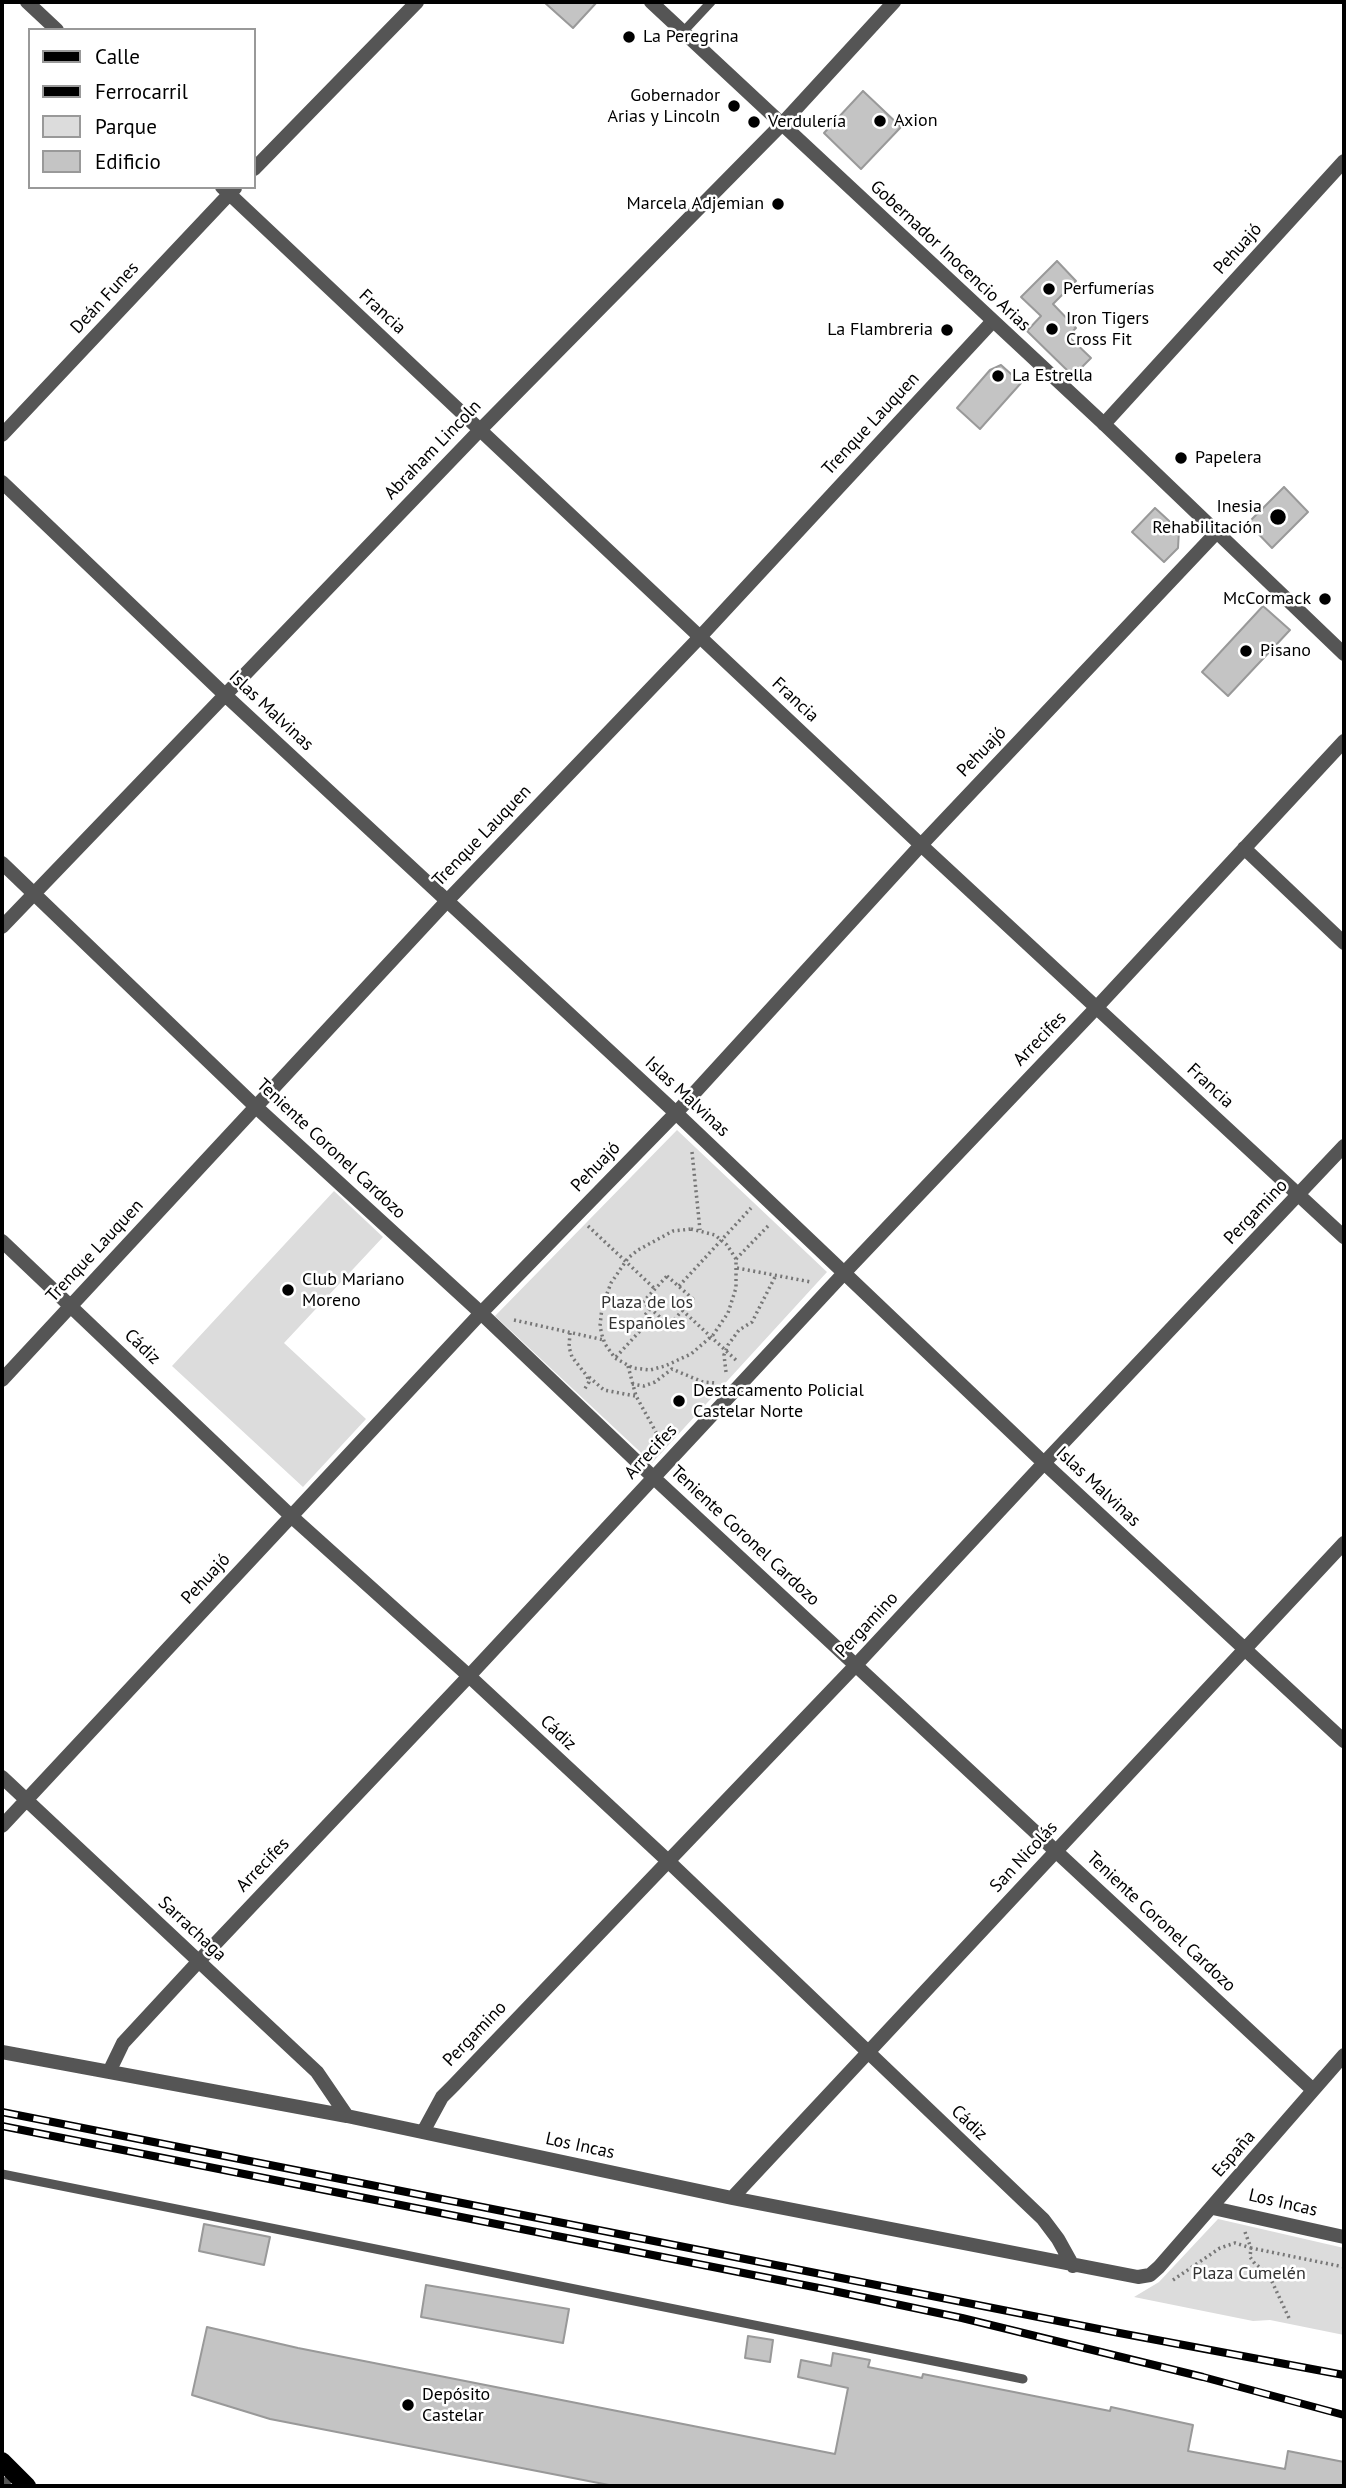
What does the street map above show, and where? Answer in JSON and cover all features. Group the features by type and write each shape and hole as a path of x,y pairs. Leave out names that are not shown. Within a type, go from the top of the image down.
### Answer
{"street":[{"path":"27,2 55,28"},
{"path":"256,167 417,2"},
{"name":"Gobernador Inocencio Arias","path":"651,2 1104,424 1344,654"},
{"name":"Abraham Lincoln","path":"2,927 480,430 781,125 894,2"},
{"name":"Pehuajó","path":"1104,424 1344,161"},
{"name":"Francia","path":"229,190 921,845 1344,1237"},
{"name":"Deán Funes","path":"2,435 229,190"},
{"name":"Trenque Lauquen","path":"2,1380 255,1106 700,637 992,322"},
{"name":"Islas Malvinas","path":"2,482 224,694 690,1125 1044,1463 1344,1741"},
{"name":"Pehuajó","path":"2,1826 481,1313 676,1112 921,845 1216,533"},
{"name":"Arrecifes","path":"109,2072 123,2043 198,1962 1344,741"},
{"path":"1244,848 1344,943"},
{"name":"Teniente Coronel Cardozo","path":"2,863 255,1106 481,1313 653,1477 1313,2090"},
{"name":"Pergamino","path":"423,2132 448,2091 856,1665 1344,1146"},
{"name":"Cádiz","path":"2,1241 291,1516 469,1676 668,1861 1043,2219 1073,2266"},
{"name":"San Nicolás","path":"732,2198 1344,1543"},
{"name":"Sarrachaga","path":"2,1777 317,2072 347,2116"},
{"name":"Los Incas","path":"2,2052 347,2116 732,2198 1073,2266 1138,2277 1150,2275"},
{"name":"España","path":"1150,2275 1213,2207 1344,2054"},
{"name":"Los Incas","path":"1213,2207 1344,2237"}],"lane":[{"path":"683,32 711,2"},
{"path":"2,2174 1023,2379"}],"path":[{"path":"690,1125 700,1230"},
{"path":"678,1286 763,1194"},
{"path":"736,1259 782,1212"},
{"path":"577,1215 655,1289"},
{"path":"700,1230 722,1239 736,1259 736,1288 728,1313 711,1337 691,1354 650,1370 628,1366 615,1358 604,1340 600,1326 611,1283 626,1261 649,1243 673,1231 700,1230"},
{"path":"737,1268 832,1286"},
{"path":"724,1376 727,1370 724,1360 726,1351 734,1336 752,1322 776,1275"},
{"path":"667,1276 678,1286 693,1299 669,1325 643,1302 667,1276"},
{"path":"650,1309 645,1315 657,1326 663,1320"},
{"path":"682,1310 751,1374"},
{"path":"481,1313 604,1340"},
{"path":"615,1358 650,1320"},
{"path":"570,1332 569,1347 572,1357 587,1376 604,1390 636,1396"},
{"path":"628,1366 636,1396 656,1434 673,1456"},
{"path":"632,1384 655,1382 672,1369 702,1382 713,1384 719,1381"},
{"path":"572,1401 587,1388 587,1376"},
{"path":"1238,2213 1251,2248 1250,2257 1268,2273 1289,2318"},
{"path":"1170,2282 1220,2248 1235,2243 1344,2267"}],"green space":[{"name":"Plaza de los Españoles","path":"677,1130 827,1272 652,1463 495,1316"},
{"name":"Club Mariano Moreno","path":"334,1191 383,1237 284,1343 366,1419 303,1487 172,1366"},
{"name":"Plaza Cumelén","path":"1218,2219 1344,2248 1344,2335 1270,2320 1253,2321 1134,2297 1159,2282"}],"building":[{"path":"544,2 597,2 573,28"},
{"path":"863,91 901,127 861,169 824,133"},
{"path":"1057,261 1076,281 1053,304 1076,328 1068,336 1091,358 1073,376 1027,331 1041,316 1021,297"},
{"path":"1001,365 1021,383 980,429 957,408 990,370"},
{"name":"Inesia Rehabilitación","path":"1284,487 1308,512 1272,548 1248,523"},
{"path":"1155,508 1179,530 1178,548 1164,562 1132,532"},
{"name":"Pisano","path":"1263,606 1290,630 1228,696 1202,672"},
{"path":"204,2224 270,2237 264,2265 199,2251"},
{"path":"426,2285 569,2309 563,2343 421,2317"},
{"name":"Depósito Castelar","path":"207,2327 298,2348 835,2454 848,2388 798,2377 801,2360 831,2366 833,2353 870,2360 868,2367 922,2378 923,2374 1110,2411 1111,2407 1193,2425 1188,2451 1285,2469 1288,2451 1344,2462 1344,2486 614,2486 270,2419 192,2395"},
{"path":"748,2336 773,2340 770,2362 745,2358"}],"railway":[{"path":"2,2112 1344,2375"},
{"path":"2,2126 962,2318 1203,2377 1344,2415"}],"place":[{"name":"La Peregrina","path":"629,37"},
{"name":"Gobernador Arias y Lincoln","path":"734,106"},
{"name":"Axion","path":"880,121"},
{"name":"Verdulería","path":"754,122"},
{"name":"Marcela Adjemian","path":"778,204"},
{"name":"Perfumerías","path":"1049,289"},
{"name":"Iron Tigers Cross Fit","path":"1052,329"},
{"name":"La Flambreria","path":"947,330"},
{"name":"La Estrella","path":"998,376"},
{"name":"Papelera","path":"1181,458"},
{"name":"Inesia Rehabilitación","path":"1278,517"},
{"name":"McCormack","path":"1325,599"},
{"name":"Pisano","path":"1246,651"},
{"name":"Club Mariano Moreno","path":"288,1290"},
{"name":"Destacamento Policial Castelar Norte","path":"679,1401"},
{"name":"Depósito Castelar","path":"408,2405"}]}
